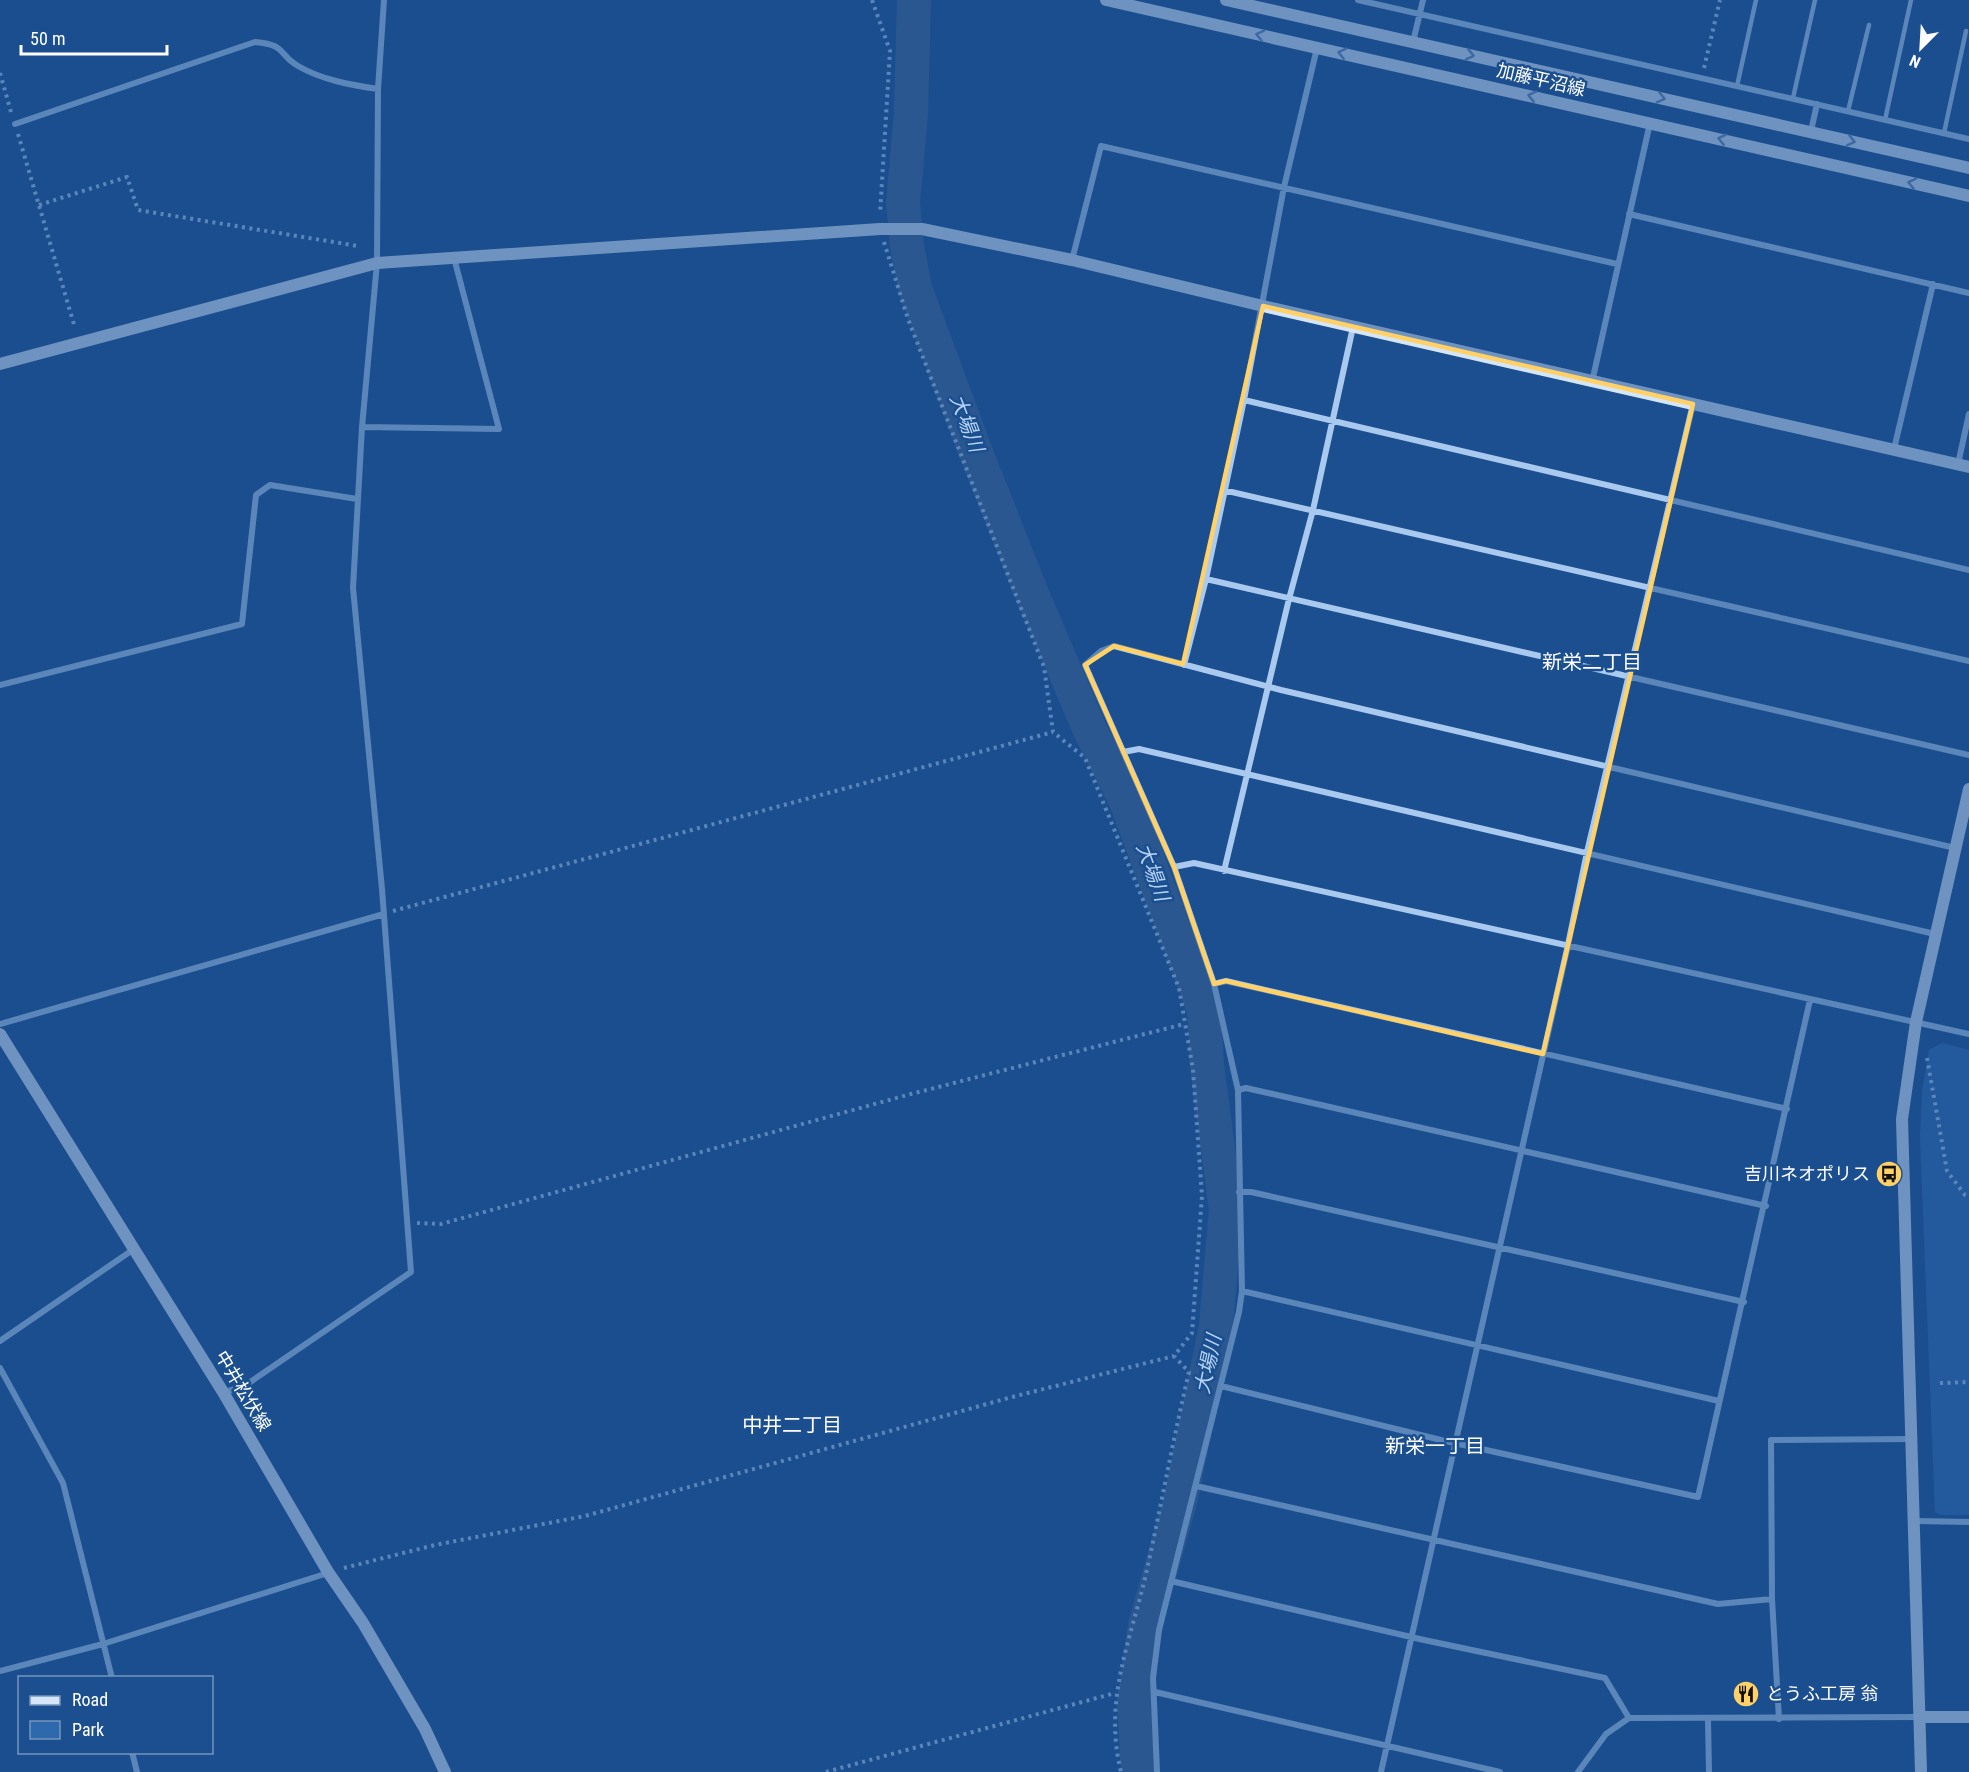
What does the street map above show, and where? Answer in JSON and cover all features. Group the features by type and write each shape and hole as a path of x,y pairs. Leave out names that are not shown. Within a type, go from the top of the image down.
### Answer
{"street":[{"path":"223,1392 243,1387 411,1272 384,914 353,588 362,427 377,263 378,89 384,0"},
{"name":"加藤平沼線","path":"1106,0 1969,196"},
{"name":"加藤平沼線","path":"1226,0 1969,168"},
{"path":"1358,0 1969,139"},
{"path":"1413,42 1423,0"},
{"path":"15,124 255,42 271,43 280,48 295,64 321,76 378,89"},
{"path":"1184,664 1206,579 1263,306 1284,188 1317,48"},
{"path":"1810,131 1817,104"},
{"path":"1592,382 1650,123"},
{"path":"1072,260 1101,146 1617,264"},
{"path":"1629,214 1969,292"},
{"path":"0,364 377,263 880,229 921,229 1072,260 1353,327 1963,466 1969,414"},
{"path":"362,427 500,429 454,258"},
{"path":"1894,449 1933,284"},
{"path":"1224,871 1289,599 1313,510 1353,327"},
{"path":"1244,400 1670,498 1969,570"},
{"path":"1381,1772 1435,1540 1587,852 1693,404"},
{"path":"0,685 242,624 256,495 270,485 357,499"},
{"path":"1223,490 1969,661"},
{"path":"1206,579 1969,755"},
{"path":"1157,1772 1153,1678 1159,1630 1221,1386 1242,1291 1238,1090 1214,984 1174,867 1085,665 1101,651 1114,646 1268,686 1955,848"},
{"path":"1124,752 1139,749 1935,934"},
{"path":"1921,1772 1902,1119 1916,1022 1969,789"},
{"path":"1174,867 1194,863 1969,1034"},
{"path":"0,1024 384,914"},
{"path":"1214,984 1226,981 1787,1109"},
{"path":"1221,1386 1455,1443 1698,1497 1766,1206 1810,1000"},
{"name":"中井松伏線","path":"0,1034 223,1392 328,1572 363,1623 419,1719 445,1772"},
{"path":"1238,1090 1246,1088 1766,1206"},
{"path":"1239,1192 1251,1192 1744,1302"},
{"path":"0,1341 134,1249"},
{"path":"1242,1291 1719,1401"},
{"path":"0,1368 63,1484 112,1676"},
{"path":"1779,1719 1772,1599 1771,1440 1911,1439"},
{"path":"1196,1486 1719,1604 1772,1599"},
{"path":"1915,1521 1969,1521"},
{"path":"0,1671 103,1644 328,1572"},
{"path":"1171,1581 1412,1637 1605,1678 1629,1718"},
{"path":"1155,1692 1388,1744 1500,1772"},
{"path":"1578,1772 1606,1734 1629,1718 1708,1720 1969,1717"},
{"path":"1708,1720 1709,1772"},
{"path":"132,1754 137,1772"}],"lane":[{"path":"1737,86 1756,0"},
{"path":"1793,98 1815,0"},
{"path":"1885,120 1911,0"},
{"path":"1848,111 1869,25"},
{"path":"1944,133 1966,31"}],"path":[{"path":"328,1572 435,1545 585,1516 1012,1397 1174,1356 1192,1333 1202,1196 1192,1070 1179,988 1085,758 1053,732 1044,666 908,319 880,229 890,51 872,0"},
{"path":"1702,77 1720,0"},
{"path":"0,73 79,343"},
{"path":"39,205 127,177 138,210 358,246"},
{"path":"384,914 1053,732"},
{"path":"407,1222 441,1224 911,1094 1184,1024"},
{"path":"1926,1047 1947,1172 1965,1195 1969,1196"},
{"path":"1121,1772 1116,1752 1115,1693 1145,1575 1189,1372 1174,1356"},
{"path":"1940,1383 1969,1382"},
{"path":"826,1772 1115,1693"}],"highlighted area":[{"path":"1263,306 1693,404 1543,1054 1226,981 1214,984 1174,867 1085,665 1114,646 1183,664"}],"green space":[{"path":"1942,1043 1969,1050 1969,1515 1942,1515 1935,1512 1920,1138 1922,1092 1929,1050"}],"waterway":[{"name":"大場川","path":"914,0 911,113 903,203 907,246 915,288 973,445 1030,589 1089,728 1125,799 1204,1010 1207,1065 1226,1210 1216,1326 1180,1502 1145,1625 1134,1702 1138,1772"}],"place":[{"name":"吉川ネオポリス","path":"1889,1174"},
{"name":"とうふ工房 翁","path":"1746,1694"}],"district":[{"name":"新栄二丁目","path":"1592,662"},
{"name":"中井二丁目","path":"792,1425"},
{"name":"新栄一丁目","path":"1435,1446"}]}
